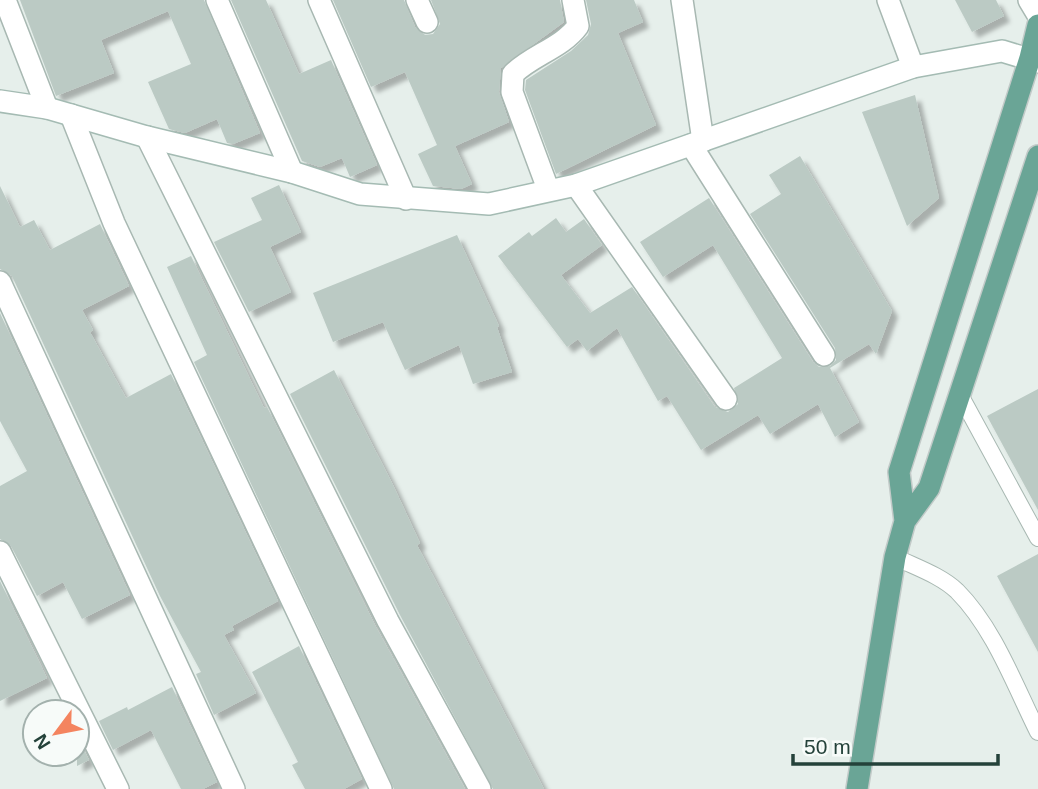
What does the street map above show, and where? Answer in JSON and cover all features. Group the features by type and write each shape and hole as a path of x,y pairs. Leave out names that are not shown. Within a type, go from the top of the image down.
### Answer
{"main road":[{"path":"905,521 899,472 960,277 1034,60 1038,25"},
{"path":"857,789 895,557 905,521 929,488 1038,156"},
{"path":"960,277 994,291"}],"street":[{"path":"5,0 47,108"},
{"path":"217,0 292,172"},
{"path":"320,0 406,199"},
{"path":"418,0 427,22"},
{"path":"548,189 512,92 513,74 523,64 571,36 578,26 573,0"},
{"path":"682,0 697,143 824,355"},
{"path":"888,0 913,67"},
{"path":"1029,0 1038,16"},
{"path":"0,101 47,108 147,137 292,172 360,194 489,204 576,185 913,67 1002,51 1034,60"},
{"path":"71,115 114,223 381,789"},
{"path":"147,137 376,596 480,789"},
{"path":"576,185 726,399"},
{"path":"0,282 234,789"},
{"path":"0,552 118,789"}],"lane":[{"path":"959,393 1038,538"},
{"path":"895,557 937,578 955,590 967,603 993,644 1038,732"}],"building":[{"path":"20,0 204,0 260,133 233,144 227,143 217,119 185,133 169,129 148,82 191,64 168,11 101,40 114,73 56,96"},
{"path":"231,0 266,0 299,74 331,60 377,165 350,177 342,158 320,167 302,161"},
{"path":"333,0 404,0 415,27 425,35 433,34 440,24 431,0 560,0 564,22 501,68 499,92 509,122 455,146 472,184 461,189 433,186 418,154 437,145 405,72 371,87"},
{"path":"586,0 634,0 643,22 618,33 656,125 556,174 525,90 526,80 571,51 588,35 591,24"},
{"path":"955,0 996,0 1004,16 972,32"},
{"path":"915,95 939,198 907,226 862,112"},
{"path":"800,156 892,311 876,354 869,344 830,368 859,422 835,437 818,404 770,434 758,415 701,450 667,396 658,401 617,328 587,351 578,339 567,347 498,256 529,232 532,236 556,218 566,232 584,219 602,245 561,275 590,313 632,287 715,407 728,412 738,404 734,388 782,358 713,245 663,277 640,242 709,198 813,362 819,367 830,366 836,360 835,348 750,214 781,194 769,175"},
{"path":"279,185 301,232 270,247 291,292 249,312 214,242 262,220 251,198"},
{"path":"0,186 20,227 34,220 50,250 100,224 129,286 82,310 93,330 90,332 126,398 171,374 278,601 232,626 234,630 224,635 256,693 214,715 196,674 201,672 160,596 12,276 0,269"},
{"path":"457,235 499,326 497,327 512,372 473,384 459,345 405,370 383,322 333,342 313,293"},
{"path":"191,256 264,408 267,407 376,627 465,789 394,789 194,362 207,355 167,267"},
{"path":"0,313 130,595 82,619 63,582 37,596 11,546 0,539 0,486 27,471 0,421"},
{"path":"334,370 393,485 420,543 417,545 544,789 493,789 400,615 290,394"},
{"path":"1038,389 1038,510 987,416"},
{"path":"1038,554 1038,652 997,576"},
{"path":"0,581 47,678 0,701"},
{"path":"299,646 362,779 344,789 305,789 292,765 298,762 252,672"},
{"path":"172,687 217,782 203,789 181,789 151,730 113,750 99,721 127,707 128,710"}]}
